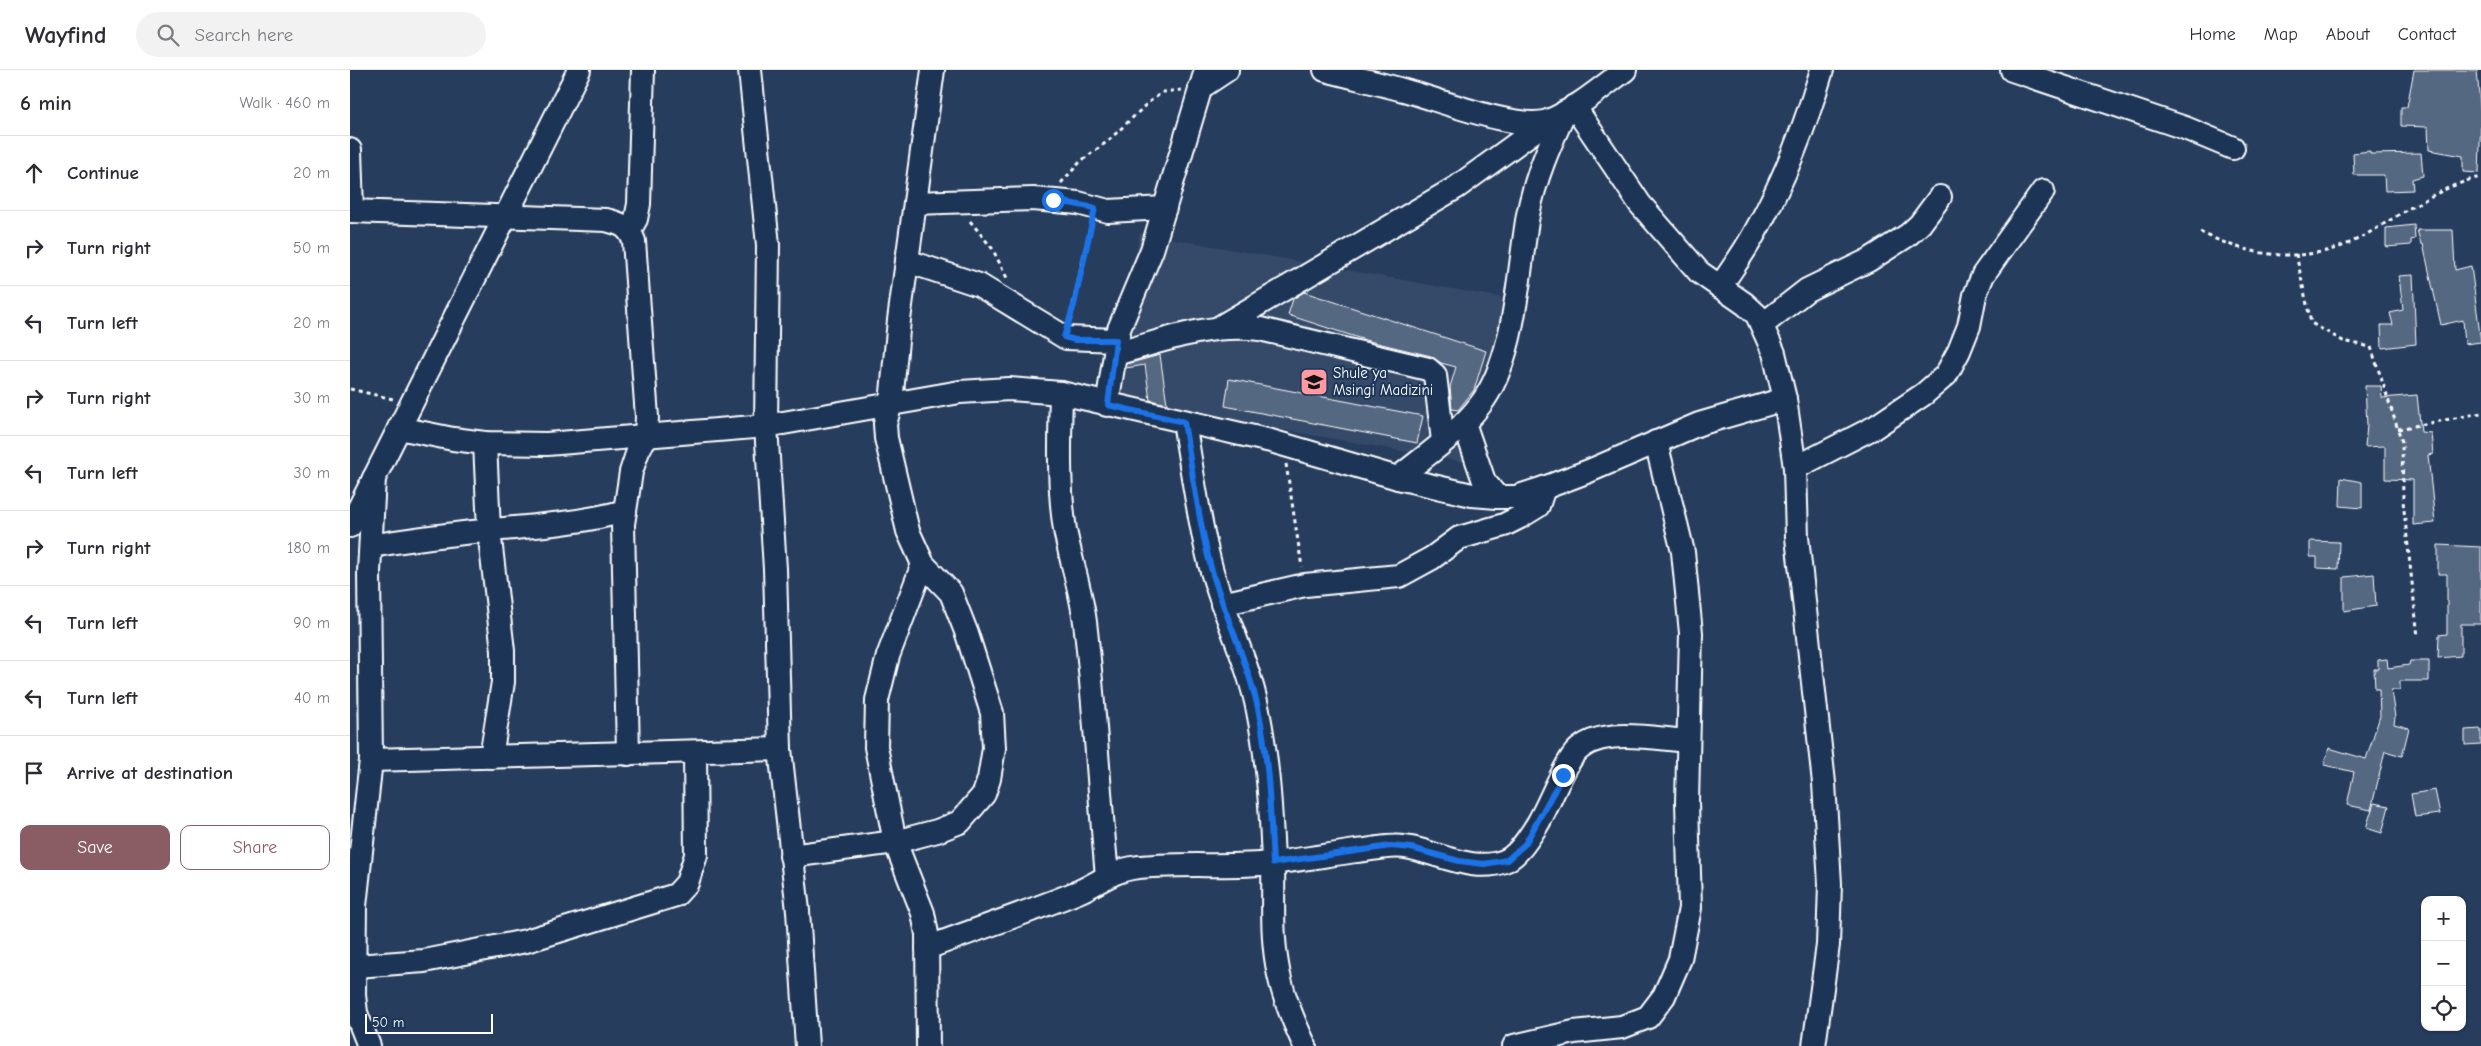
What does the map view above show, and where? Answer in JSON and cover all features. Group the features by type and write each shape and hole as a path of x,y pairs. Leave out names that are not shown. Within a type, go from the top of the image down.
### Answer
{"street":[{"path":"350,526 578,70"},
{"path":"630,230 636,219 639,204 643,70"},
{"path":"750,70 768,245 766,426 775,569 780,749 807,1046"},
{"path":"791,856 895,842 937,831 960,822 984,794 994,748 992,713 967,634 951,593 923,564 908,531 886,438 885,424 892,402 907,261 933,70"},
{"path":"1108,405 1116,347 1122,320 1152,250 1201,83 1227,70"},
{"path":"1325,70 1404,90 1486,115 1518,122 1562,113"},
{"path":"1219,327 1457,187 1625,70"},
{"path":"1720,287 1754,236 1782,178 1805,127 1822,70"},
{"path":"2012,70 2185,128 2234,148"},
{"path":"1562,113 1699,272 1745,304 1757,316 1774,353 1785,399 1795,468 1797,536 1824,783 1830,884 1828,945 1814,1046"},
{"path":"1398,478 1464,423 1481,404 1495,380 1509,334 1528,214 1540,166 1562,113"},
{"path":"350,150 351,211 503,218 606,220 624,225 630,230 634,241 647,394 646,436 638,451 632,472 625,511 623,561 628,754"},
{"path":"1795,468 1875,427 1924,394 1946,375 1960,351 1969,326 1975,295 1983,275 2043,190"},
{"path":"1762,325 1807,290 1869,260 1908,235 1920,224 1940,197"},
{"path":"916,203 1030,199 1053,200 1108,211 1165,208"},
{"path":"907,261 979,285 1064,337 1075,340 1116,347 1219,327 1260,329 1428,370 1435,375 1443,441"},
{"path":"399,428 453,439 485,443 548,444 766,426 892,402 960,392 1009,389 1061,393 1283,444 1398,478 1472,495 1497,497 1516,496 1544,488 1699,424 1785,399"},
{"path":"1061,393 1061,455 1065,529 1085,621 1094,702 1099,792 1107,876"},
{"path":"1184,422 1210,563 1222,604 1248,667 1258,710 1268,769 1273,863 1272,920 1277,965 1292,1019 1305,1046"},
{"path":"1464,423 1484,481 1497,497"},
{"path":"1514,1046 1574,1032 1622,1027 1648,1017 1664,996 1680,959 1690,908 1687,802 1691,633 1683,552 1656,442"},
{"path":"485,443 489,530 503,651 503,682 491,756"},
{"path":"369,1046 356,1013 355,906 371,760 370,546 374,478"},
{"path":"1222,604 1305,585 1399,576 1426,562 1459,538 1504,525 1520,517 1538,506 1544,488"},
{"path":"370,546 416,538 577,522 625,511"},
{"path":"923,564 888,656 877,700 876,747 895,842 923,913 927,948 928,1046"},
{"path":"927,948 1080,891 1107,876 1129,868 1160,865 1226,866 1273,863 1391,846 1411,848 1444,857 1484,864 1507,860 1525,844 1545,811 1572,756 1585,744 1602,737 1624,736 1688,742"},
{"path":"371,760 780,749"},
{"path":"356,966 424,960 526,941 676,894 687,884 696,855 695,752"}],"path":[{"path":"1030,199 1060,184 1081,161 1108,141 1125,123 1163,92 1182,90 1201,83"},
{"path":"2200,232 2244,250 2283,256 2327,251 2431,196 2465,181 2481,177"},
{"path":"957,202 1000,260 1013,306"},
{"path":"1064,337 1074,305 1095,208"},
{"path":"2296,254 2311,323 2343,341 2371,347 2398,429 2402,442 2403,501 2418,636"},
{"path":"350,389 411,404"},
{"path":"2398,429 2481,413"},
{"path":"1283,444 1305,585"}],"shaded area":[{"path":"1140,233 1504,298 1474,464 1110,399"}],"building":[{"path":"2414,70 2477,70 2481,117 2479,173 2463,172 2463,156 2429,150 2428,127 2401,126 2401,107 2407,107"},
{"path":"2370,151 2370,154 2421,153 2423,176 2412,179 2413,190 2385,191 2384,175 2354,175 2353,153"},
{"path":"2414,225 2415,239 2411,240 2411,245 2386,247 2386,228"},
{"path":"2417,230 2453,230 2455,270 2471,266 2481,342 2465,344 2463,320 2441,325 2423,244 2421,244"},
{"path":"2413,275 2416,344 2382,348 2381,325 2393,325 2390,313 2403,310 2399,276"},
{"path":"1304,292 1486,351 1474,390 1458,410 1452,409 1450,387 1456,367 1441,363 1431,356 1365,340 1288,315 1293,299"},
{"path":"1160,355 1167,404 1150,400 1145,365 1126,368 1127,364"},
{"path":"1229,379 1423,416 1417,443 1225,406"},
{"path":"2365,386 2381,386 2382,398 2417,395 2421,432 2431,433 2433,454 2428,455 2435,523 2413,525 2413,480 2385,479 2385,446 2365,447 2367,425"},
{"path":"2341,478 2362,482 2362,508 2340,506"},
{"path":"2310,541 2339,542 2338,569 2317,568 2317,557 2310,557"},
{"path":"2438,545 2481,547 2481,624 2461,624 2461,656 2438,658 2439,635 2447,634 2447,574 2438,574"},
{"path":"2374,574 2376,606 2344,611 2344,577"},
{"path":"2387,659 2388,668 2409,665 2410,661 2429,661 2429,681 2400,681 2400,690 2391,690 2395,717 2394,724 2409,728 2402,756 2385,751 2371,810 2347,805 2354,772 2324,765 2329,748 2366,759 2380,716 2379,689 2375,689 2374,669 2378,669 2378,660"},
{"path":"2481,729 2481,744 2465,745 2465,730"},
{"path":"2435,790 2440,814 2415,817 2411,794"},
{"path":"2374,803 2389,806 2382,833 2366,828"}],"place":[{"name":"Shule ya Msingi Madizini","path":"1314,382"}],"route":[{"path":"1053,200 1078,203 1095,208 1074,305 1064,337 1075,340 1116,340 1108,405 1184,422 1210,563 1222,604 1248,667 1258,710 1268,769 1273,863 1391,846 1411,848 1459,861 1484,864 1507,860 1525,844 1545,811 1563,775"}]}
